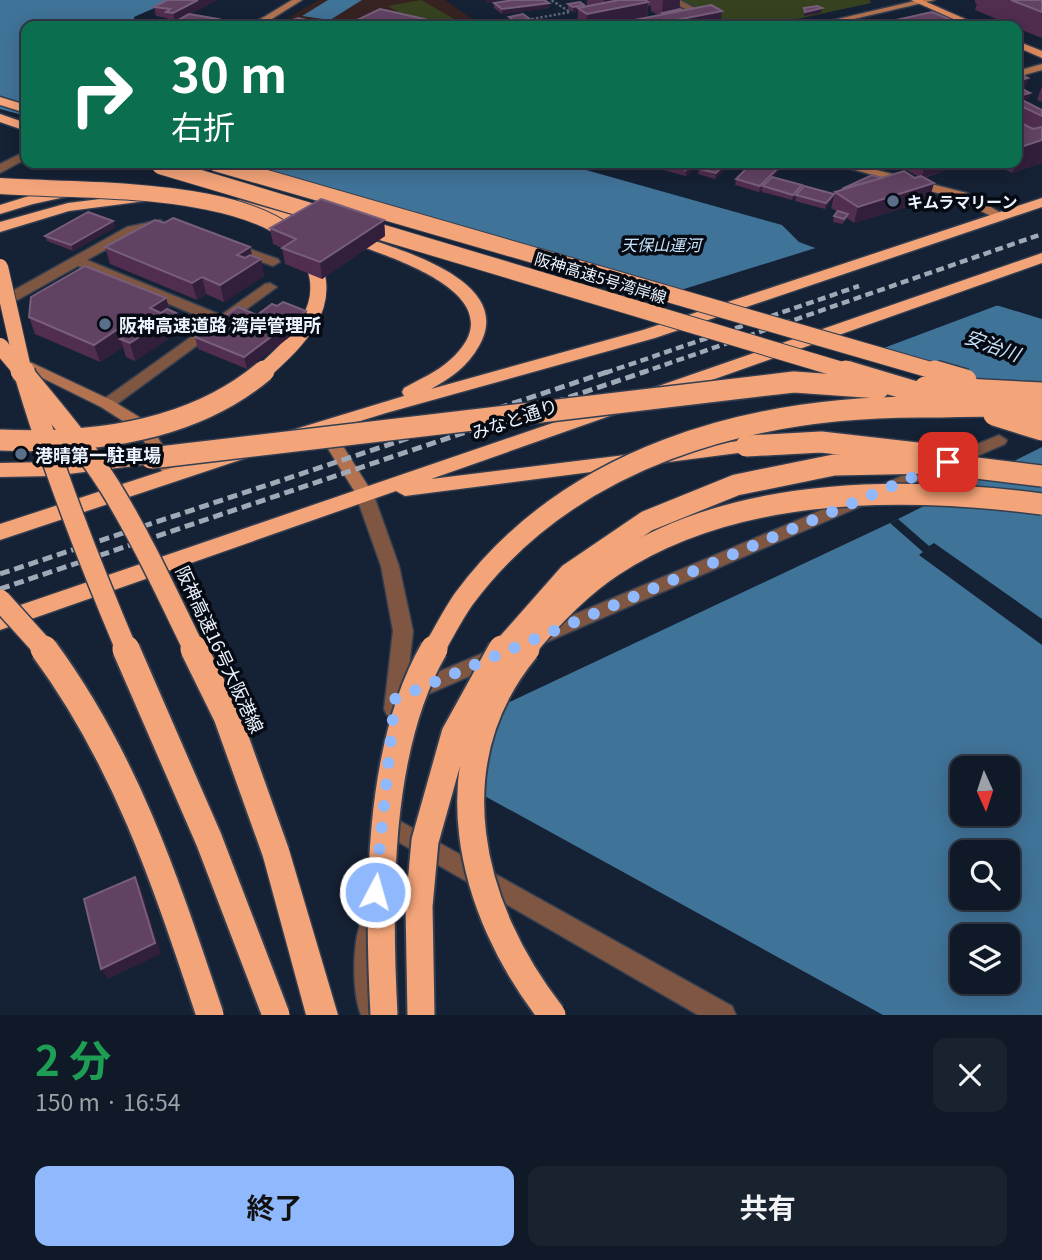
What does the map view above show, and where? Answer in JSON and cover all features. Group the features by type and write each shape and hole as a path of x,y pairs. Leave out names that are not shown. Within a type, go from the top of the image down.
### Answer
{"highway":[{"path":"0,101 21,107"},
{"path":"0,118 21,125"},
{"name":"阪神高速5号湾岸線","path":"166,168 1042,430"},
{"name":"阪神高速5号湾岸線","path":"232,168 1042,403"},
{"path":"0,186 155,196 231,207 275,224 291,234 310,255 319,284 316,309 298,340 264,371 224,397 165,422 132,431 65,441 0,440"},
{"path":"0,209 48,196 105,187 156,188 199,194 303,223"},
{"path":"0,227 42,213 95,202 160,197 215,199"},
{"path":"0,532 379,409 649,334 1042,202"},
{"path":"372,245 417,261 457,284 472,301 478,321 473,345 451,368 379,409"},
{"name":"みなと通り","path":"0,621 1042,258"},
{"path":"0,267 8,313 34,409 63,494 222,869 276,1015"},
{"name":"阪神高速16号大阪港線","path":"0,346 62,420 109,486 172,600 227,716 275,853 322,1015"},
{"path":"0,470 91,466 793,382 863,388 958,388 1042,393"},
{"path":"384,1015 384,856 390,786 398,738 414,689 433,646 485,570 512,541 580,489 622,466 668,445 716,430 815,412 869,408 920,406 1042,410"},
{"path":"364,493 746,446 821,442 893,449 957,464 1042,503"},
{"path":"421,1015 419,939 425,842 451,747 494,660 543,598 593,552 644,521 677,505 737,482 785,472 852,464 936,463 1042,476"},
{"path":"552,1015 508,946 488,899 478,869 472,834 470,793 477,736 491,696 546,624 580,592 616,564 655,544 746,513 835,497 904,493 984,496 1042,503"},
{"path":"0,600 41,645 81,699 118,766 170,894 210,1015"}],"main road":[{"path":"922,1 965,21"},
{"path":"1022,46 1042,55"}],"street":[{"path":"264,20 298,0"},
{"path":"673,0 713,21"},
{"path":"835,21 922,1"},
{"path":"264,20 269,21"},
{"path":"1022,73 1042,68"},
{"path":"0,169 21,157"},
{"path":"855,168 963,196 1000,216"},
{"path":"0,304 132,230 165,223 177,228"},
{"path":"213,240 273,262"},
{"path":"77,261 223,321"},
{"path":"107,404 270,288"},
{"path":"0,352 107,404 143,427 172,474"},
{"path":"322,427 364,493 390,566 403,631 367,963 372,1015"},
{"path":"395,699 999,440"},
{"path":"382,821 723,1015"}],"path":[{"path":"527,20 570,12 552,0"},
{"path":"545,2 558,0"}],"shaded area":[{"path":"319,0 445,0 475,21 297,21 292,20 291,16"}],"green space":[{"path":"421,0 456,20 413,21 388,6"},
{"path":"681,0 870,0 871,3 788,21 721,21"}],"water":[{"path":"0,0 167,0 168,2 134,17 134,21 21,21 21,115 0,109"},
{"path":"328,0 362,0 330,20 302,16"},
{"name":"天保山運河","path":"205,168 579,168 782,225 799,242 851,261 1042,319 1042,401 659,297"},
{"path":"1042,447 1042,1015 883,1015 481,794 486,713 890,523"}],"pier":[{"path":"822,246 1001,304 865,355 652,299"},
{"path":"898,519 929,546 934,543 1042,619 1042,645 919,555 923,552 890,523"}],"building":[{"path":"167,0 198,0 173,13 166,12 170,9 154,7"},
{"path":"544,0 549,3 502,9 494,3"},
{"path":"619,0 648,2 587,14 578,8"},
{"path":"1011,0 1042,0 1042,12"},
{"path":"580,2 584,5 573,7 568,4"},
{"path":"711,5 722,11 671,21 629,21"},
{"path":"804,8 822,8 805,12"},
{"path":"380,9 424,19 420,21 355,21"},
{"path":"932,12 953,21 892,21"},
{"path":"189,14 218,19 214,21 177,21"},
{"path":"523,14 530,19 515,21 509,17"},
{"path":"298,18 312,21 291,21"},
{"path":"1022,100 1042,110 1042,116 1022,106"},
{"path":"1022,124 1033,129 1042,127 1042,140 1022,147"},
{"path":"700,168 721,168 716,173"},
{"path":"747,168 778,168 760,186 736,179"},
{"path":"904,171 915,178 921,176 934,183 858,207 835,192"},
{"path":"872,175 882,178 842,189"},
{"path":"772,177 802,185 793,195 763,186"},
{"path":"804,186 834,194 826,203 796,195"},
{"path":"321,199 384,220 320,262 282,248 296,239 270,228"},
{"path":"838,211 848,214 844,219 834,216"},
{"path":"88,212 113,221 71,245 45,236"},
{"path":"173,218 250,247 237,255 245,258 250,255 261,259 220,285 202,277 192,283 105,247 155,220 164,223"},
{"path":"85,266 166,298 150,308 161,313 167,309 176,313 130,343 120,339 129,334 118,329 94,345 29,317 31,297"},
{"path":"283,302 306,311 244,357 195,337 238,307 257,315 272,304 277,306"},
{"path":"135,877 155,943 101,969 84,899"}],"railway":[{"path":"641,373 1042,234"},
{"path":"605,373 859,286"},
{"path":"0,574 610,371"},
{"path":"0,589 647,371"}],"place":[{"name":"キムラマリーン","path":"893,201"},
{"name":"阪神高速道路 湾岸管理所","path":"105,324"},
{"name":"港晴第一駐車場","path":"21,454"}],"route":[{"path":"375,892 395,699 948,462"}],"water label":[{"name":"安治川","path":"993,344"}]}
